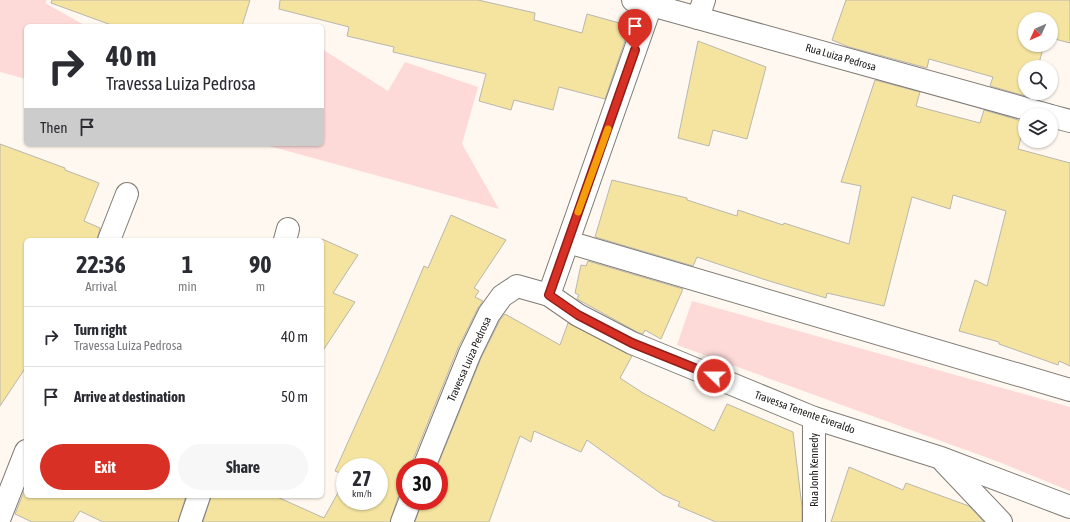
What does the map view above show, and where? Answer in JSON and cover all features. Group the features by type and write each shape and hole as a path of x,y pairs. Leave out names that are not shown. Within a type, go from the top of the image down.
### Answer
{"street":[{"name":"Rua Luiza Pedrosa","path":"642,3 701,9 1027,108"},
{"path":"549,295 568,242 642,3"},
{"name":"Rua Luiza Pedrosa","path":"1058,117 1070,121"},
{"path":"110,238 127,194"},
{"path":"568,242 1070,390"},
{"name":"Travessa Luiza Pedrosa","path":"428,458 470,353 488,314 502,296 517,286 549,295"},
{"name":"Travessa Tenente Everaldo","path":"549,295 578,315 632,343 814,418 941,458 1070,507"},
{"name":"Rua Jonh Kennedy","path":"814,418 814,522"},
{"path":"0,517 24,456"},
{"path":"941,458 1001,522"},
{"path":"190,522 198,498"},
{"path":"402,522 407,510"}],"shaded area":[{"path":"0,0 47,0 45,3 82,24 24,24 24,78 0,72"},
{"path":"324,50 388,91 405,62 478,87 462,144 499,209 269,146 324,146"},
{"path":"692,301 1070,407 1070,491 999,462 677,345"}],"building":[{"path":"52,0 250,0 243,24 109,24 51,3"},
{"path":"280,0 478,0 535,13 534,20 582,33 587,14 630,26 605,99 559,87 553,110 514,100 511,110 479,101 486,74 393,52 394,47 347,36 349,27 279,9"},
{"path":"846,0 1070,0 1070,43 1058,40 1058,12 1018,12 1018,52 1042,52 1040,60 1018,60 1018,94 990,86 993,77 929,59 927,68 849,47 832,40"},
{"path":"698,41 766,67 747,139 713,130 709,146 678,138"},
{"path":"875,80 920,92 916,106 980,123 984,110 1018,120 1018,149 1070,163 1070,366 1059,361 1058,365 999,344 999,342 959,331 975,280 987,286 1006,211 953,195 950,209 912,197 884,306 827,293 826,298 697,257 693,266 595,237 612,180 687,198 687,200 737,216 738,210 849,244 861,186 841,182"},
{"path":"0,144 65,168 65,170 99,183 84,221 100,228 98,238 24,238 24,370 0,406"},
{"path":"451,215 506,240 474,288 479,291 475,297 483,301 458,348 414,458 396,458 396,503 390,522 203,522 210,498 279,498 324,518 336,496 336,510 388,510 388,458 341,458 379,373 424,266 428,268"},
{"path":"324,240 358,255 333,293 355,302 324,349"},
{"path":"588,261 683,289 661,339 645,330 643,334 637,332 577,299 579,295 575,293 581,265 586,266"},
{"path":"505,314 560,345 568,323 632,356 620,378 643,393 714,431 727,404 793,432 802,507 802,522 716,522 678,506 680,502 663,495 587,440 581,452 534,431 531,442 520,436 489,522 415,522 419,510 448,510 448,458 441,458 481,358 500,320"},
{"path":"849,467 903,490 906,483 969,506 984,522 831,522"},
{"path":"24,492 24,498 185,498 178,522 103,522 80,511 73,522 32,522 15,514"}],"slow traffic":[{"path":"578,212 608,129"}],"route":[{"path":"635,50 549,295 578,315 632,343 714,376"}]}
